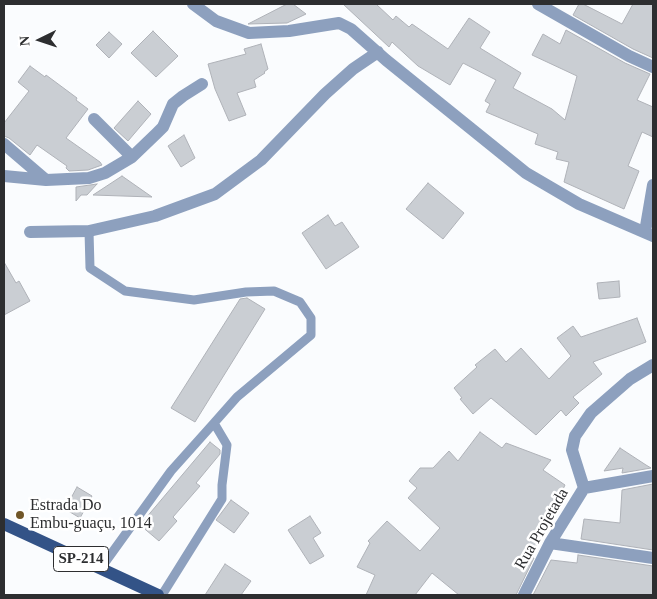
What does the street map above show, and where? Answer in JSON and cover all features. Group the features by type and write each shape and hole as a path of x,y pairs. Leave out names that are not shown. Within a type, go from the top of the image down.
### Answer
{"main road":[{"name":"SP-214","path":"4,524 158,595"}],"street":[{"path":"538,4 629,56 653,66"},
{"path":"198,5 216,22 249,33 289,31 339,23 351,29 526,173 579,204 649,234 653,185"},
{"path":"30,232 89,231 155,216 215,194 261,160 325,94 378,52"},
{"path":"4,176 46,180 90,178 105,172 132,157 163,127 173,104 202,84"},
{"path":"94,119 132,157"},
{"path":"4,144 46,180"},
{"path":"584,488 572,450 575,436 591,413 630,379 653,365"},
{"name":"Rua Projetada","path":"524,595 550,543 584,488 653,476"},
{"path":"550,543 653,558"}],"lane":[{"path":"89,231 90,268 125,291 194,300 246,292 274,291 300,302 311,318 311,335 237,397 171,471 101,568"},
{"path":"162,595 222,499 226,445 214,423"}],"building":[{"path":"287,4 293,4 306,14 287,23 248,24"},
{"path":"343,4 376,4 393,20 396,16 409,27 412,24 448,49 469,18 490,32 480,48 521,73 513,88 552,109 565,120 577,76 532,55 543,34 560,44 566,30 625,63 650,74 637,100 653,107 653,137 642,132 628,166 639,171 624,209 564,182 569,162 556,159 558,152 535,144 538,134 486,112 490,104 485,101 496,80 463,63 450,85 418,66 392,42 389,47"},
{"path":"579,4 583,4 622,24 633,4 653,4 653,58 633,49 573,15"},
{"path":"153,31 178,56 156,77 131,53"},
{"path":"109,32 122,44 109,58 96,45"},
{"path":"261,44 268,69 254,80 256,87 237,93 246,115 229,121 215,89 208,64 246,54 244,49"},
{"path":"30,66 45,77 46,75 77,98 76,100 88,109 66,138 102,165 88,170 69,171 66,168 67,166 37,145 30,155 4,136 4,123 29,91 18,82"},
{"path":"138,101 151,114 128,141 114,128"},
{"path":"184,135 195,158 181,167 168,146"},
{"path":"122,176 152,197 93,195"},
{"path":"428,183 464,213 443,239 406,209"},
{"path":"97,184 87,195 81,195 76,201 76,187"},
{"path":"328,215 335,226 342,222 359,247 326,269 302,233"},
{"path":"4,262 16,283 19,281 30,301 4,315"},
{"path":"619,281 620,297 599,299 597,283"},
{"path":"247,298 265,309 195,422 171,408 240,299"},
{"path":"637,318 646,342 593,362 602,374 573,397 579,403 566,416 561,410 536,435 491,398 473,414 460,399 462,398 454,388 477,367 475,365 495,349 506,362 521,348 549,379 571,356 557,338 573,326 581,337"},
{"path":"480,432 502,448 506,443 551,460 543,470 565,485 531,557 534,558 516,595 459,595 432,573 415,595 366,595 375,575 357,567 370,543 368,541 387,521 420,551 440,528 408,498 417,488 409,481 420,468 433,468 449,451 458,461"},
{"path":"210,442 220,450 220,454 196,483 200,486 173,517 177,521 159,541 140,525"},
{"path":"620,448 651,468 622,473 623,468 604,471"},
{"path":"653,484 653,550 581,539 584,519 620,523 622,490"},
{"path":"77,487 92,496 80,518 65,509"},
{"path":"231,500 249,513 234,533 216,520"},
{"path":"310,516 321,533 313,538 324,556 310,564 288,530"},
{"path":"578,555 653,566 653,595 533,595 551,560 577,563"},
{"path":"225,564 251,581 241,595 205,595"}],"place":[{"name":"Estrada Do Embu-guaçu, 1014","path":"20,515"}]}
